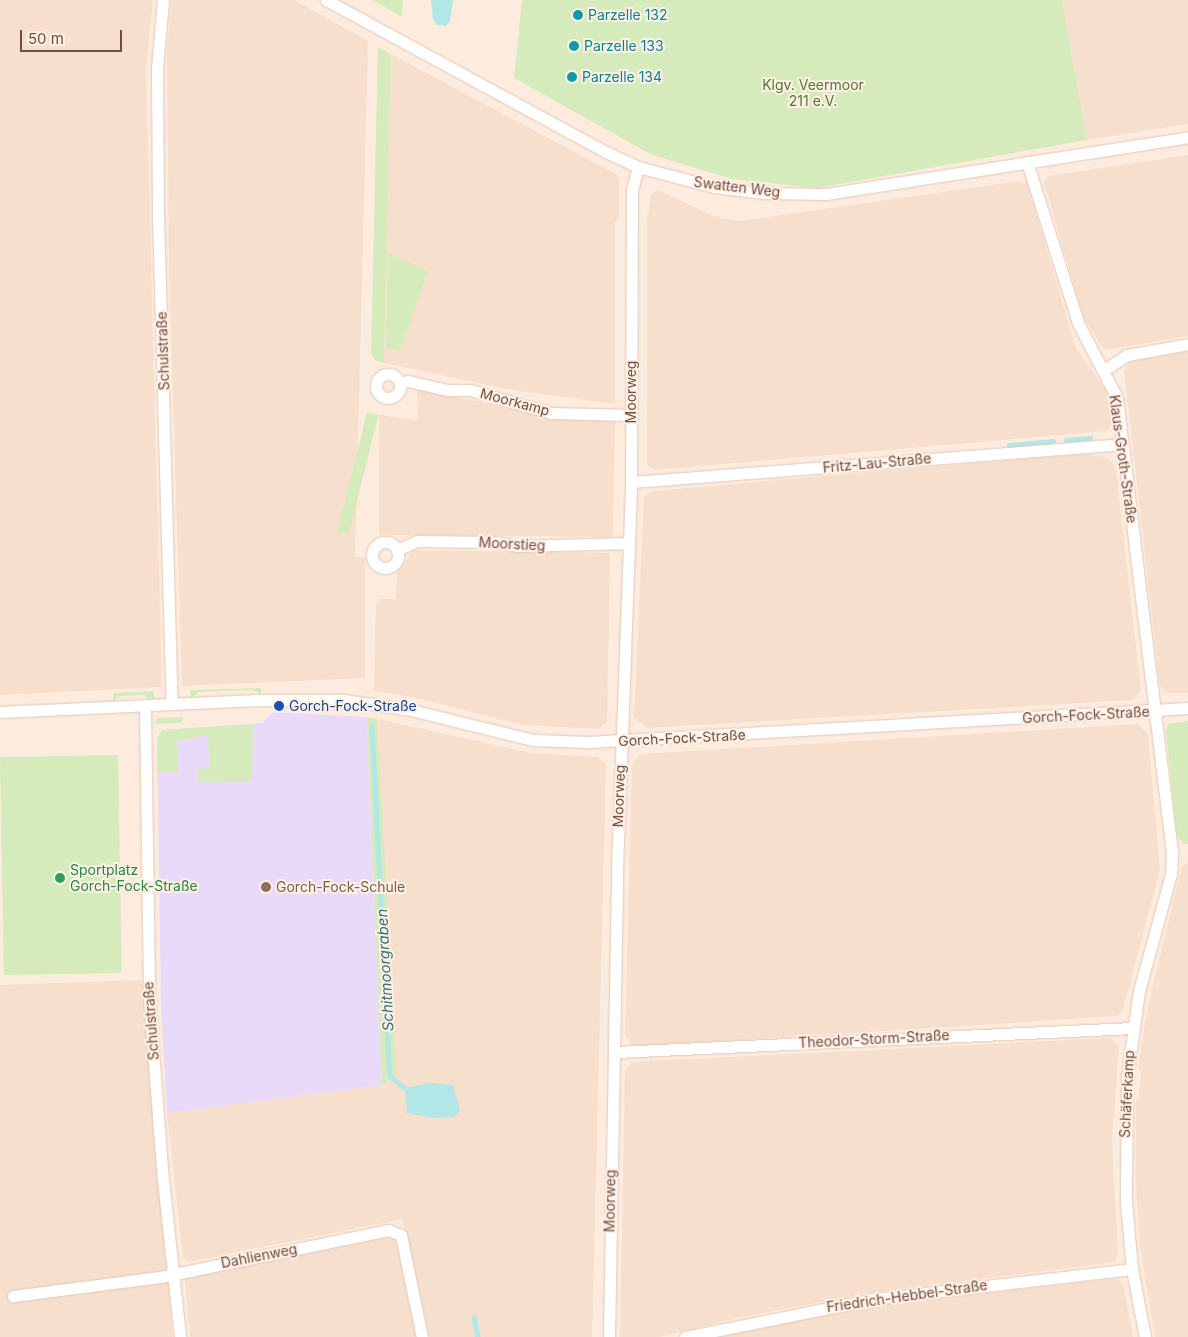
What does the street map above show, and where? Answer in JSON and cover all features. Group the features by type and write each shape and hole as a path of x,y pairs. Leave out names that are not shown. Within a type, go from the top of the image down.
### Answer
{"street":[{"name":"Schulstraße","path":"163,0 157,68 158,216 172,703"},
{"name":"Swatten Weg","path":"326,0 606,152 638,167 714,187 794,194 888,186 1188,137"},
{"name":"Klaus-Groth-Straße","path":"1027,162 1078,322 1104,370 1116,398 1172,855"},
{"name":"Moorweg","path":"608,1337 612,1078 616,1052 620,742 631,482 632,190 638,167"},
{"path":"1104,370 1127,355 1188,344"},
{"name":"Moorkamp","path":"400,383 408,381 448,390 470,390 551,412 632,415"},
{"name":"Fritz-Lau-Straße","path":"631,482 1123,444"},
{"name":"Moorstieg","path":"397,550 417,541 495,542 517,546 628,544"},
{"name":"Gorch-Fock-Straße","path":"0,712 172,703 344,700 411,710 533,740 620,742 1155,712 1188,708"},
{"name":"Schulstraße","path":"145,705 149,999 180,1337"},
{"name":"Schäferkamp","path":"1145,1337 1132,1269 1124,1156 1132,1028 1171,874 1172,855"},
{"name":"Theodor-Storm-Straße","path":"616,1052 1132,1028"},
{"name":"Dahlienweg","path":"13,1296 173,1274 388,1230 401,1235 422,1337"},
{"name":"Friedrich-Hebbel-Straße","path":"685,1337 873,1299 1132,1269"}],"shaded area":[{"path":"0,0 153,0 146,67 162,687 0,695"},
{"path":"172,0 294,0 368,41 355,557 365,557 365,678 182,686 169,272 167,49"},
{"path":"1062,0 1188,0 1188,124 1087,140"},
{"path":"391,54 616,174 619,179 619,215 615,223 615,404 507,389 384,363"},
{"path":"1188,155 1188,336 1104,350 1083,316 1044,182 1048,176"},
{"path":"1019,181 1027,184 1076,348 1111,397 1113,423 1107,431 654,470 647,465 647,221 651,195 658,190 716,217 739,221"},
{"path":"1188,351 1188,693 1168,693 1160,686 1124,370 1129,362"},
{"path":"417,389 566,419 615,421 613,537 379,535 379,415 418,420"},
{"path":"1083,454 1109,458 1116,469 1141,691 1133,700 647,728 634,718 644,497 652,491"},
{"path":"413,550 610,553 607,722 598,729 523,725 412,697 374,691 376,603 381,599 396,599 397,572"},
{"name":"Gorch-Fock-Schule","path":"273,712 367,717 382,1085 167,1113 161,1008 157,739 162,730 262,723"},
{"path":"377,719 531,753 598,757 606,765 592,1337 430,1337 402,1219 188,1262 183,1259 167,1113 382,1085 396,1077"},
{"path":"1138,724 1148,734 1160,870 1123,1010 1118,1016 634,1047 625,1035 632,763 641,754"},
{"path":"1188,861 1188,1337 1155,1337 1140,1246 1136,1184 1136,1100 1139,1098 1141,1071 1138,1070 1145,1022 1154,980 1182,867"},
{"path":"142,980 173,1337 0,1337 0,985"},
{"path":"1111,1038 1119,1047 1112,1142 1118,1253 1116,1262 868,1293 741,1317 660,1337 620,1337 625,1071 631,1062"},
{"path":"387,1236 395,1238 416,1337 190,1337 185,1281 188,1276"},
{"path":"1112,1279 1119,1280 1124,1287 1133,1337 719,1337 877,1305"}],"green space":[{"path":"372,0 403,0 402,17"},
{"name":"Klgv. Veermoor 211 e.V.","path":"522,0 1062,0 1087,140 817,188 732,179 652,155 514,78"},
{"path":"378,47 391,54 384,363 376,361 371,354"},
{"path":"388,253 428,271 400,351 386,347"},
{"path":"367,412 379,415 349,534 337,531"},
{"path":"261,688 261,694 253,690 199,692 191,699 190,690"},
{"path":"154,691 154,699 148,699 145,695 120,696 113,701 113,693"},
{"path":"367,717 377,719 396,1077 382,1085"},
{"path":"158,718 184,718 181,723 155,724"},
{"path":"1188,721 1188,844 1184,844 1177,836 1166,731 1168,724"},
{"path":"253,724 252,781 198,782 198,769 210,768 208,735 177,741 178,772 157,772 157,739 162,730"},
{"name":"Sportplatz Gorch-Fock-Straße","path":"118,755 122,973 4,975 0,757"}],"water":[{"path":"431,0 453,0 450,21 446,26 437,25 433,19"},
{"path":"429,1083 453,1085 460,1111 454,1117 432,1118 407,1113 405,1088"}],"waterway":[{"path":"1066,440 1090,438"},
{"path":"1009,445 1053,441"},
{"name":"Schitmoorgraben","path":"372,726 390,1076 405,1088"},
{"name":"Schitmoorgraben","path":"474,1317 478,1337"}],"place":[{"name":"Parzelle 132","path":"578,15"},
{"name":"Parzelle 133","path":"574,46"},
{"name":"Parzelle 134","path":"572,77"},
{"name":"Gorch-Fock-Straße","path":"279,706"},
{"name":"Sportplatz Gorch-Fock-Straße","path":"60,878"},
{"name":"Gorch-Fock-Schule","path":"266,887"}]}
